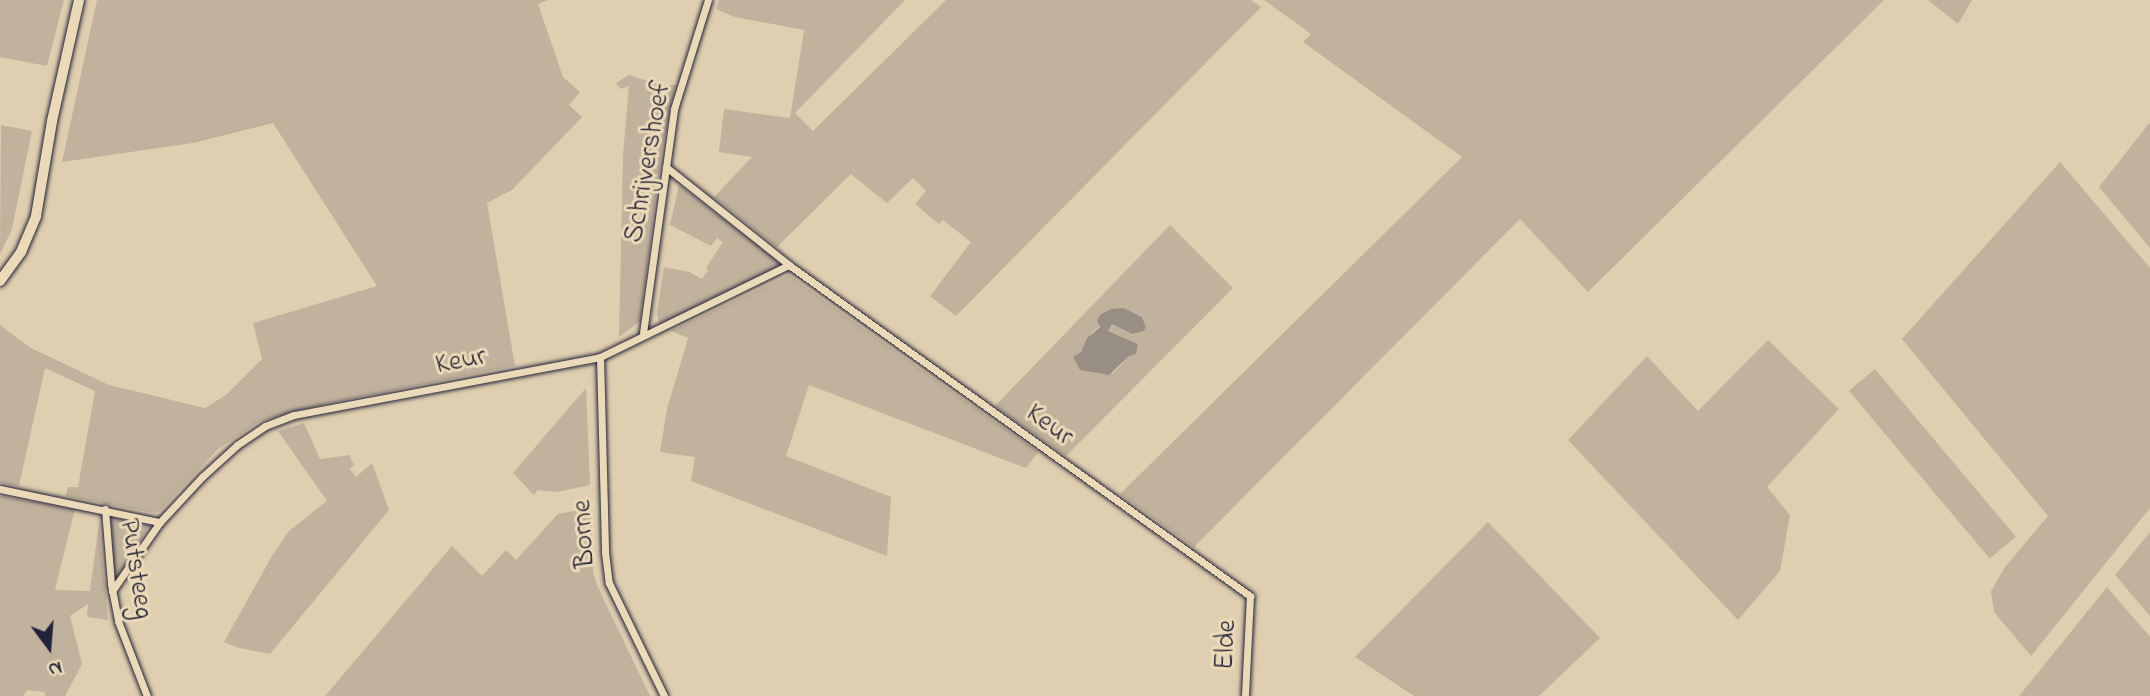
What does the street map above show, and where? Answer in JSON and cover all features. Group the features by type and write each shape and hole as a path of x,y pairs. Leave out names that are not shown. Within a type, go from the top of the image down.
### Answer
{"main road":[{"path":"0,281 21,253 36,216 79,0"}],"street":[{"name":"Schrijvershoef","path":"643,333 674,109 708,0"},
{"name":"Keur","path":"666,167 789,265 1250,596"},
{"name":"Keur","path":"112,591 160,522 237,446 265,426 294,415 600,357 643,333 789,265"},
{"name":"Borne","path":"600,357 605,552 609,583 664,696"},
{"name":"Putsteeg","path":"0,489 105,509 112,591 118,621 147,696"},
{"path":"105,509 160,522"},
{"name":"Elde","path":"1245,696 1250,596"}],"shaded area":[{"path":"0,0 64,0 47,66 0,57"},
{"path":"97,0 548,0 538,4 563,77 580,92 569,105 582,117 512,190 487,203 515,366 329,403 260,421 218,449 160,511 154,513 66,496 68,487 78,487 95,391 45,368 19,486 0,483 0,325 31,348 109,385 205,408 226,395 262,359 253,323 377,286 273,123 193,143 62,162"},
{"path":"719,0 905,0 795,113 813,131 946,0 1251,0 1261,7 956,316 930,296 971,242 943,220 939,224 915,204 926,191 913,178 887,203 851,174 777,247 714,197 752,157 719,152 724,109 790,118 804,30 735,17 716,9"},
{"path":"1264,0 1884,0 1588,292 1520,219 1194,547 1120,494 1462,157 1303,42 1311,34"},
{"path":"1928,0 1972,0 1958,24"},
{"path":"629,75 662,85 676,85 662,149 640,321 619,337 623,155 629,86 621,89 616,83"},
{"path":"2150,122 2150,248 2099,187"},
{"path":"1,125 32,131 12,229 0,254"},
{"path":"2060,162 2150,268 2150,508 2031,656 1994,612 1991,591 2005,567 2048,516 1902,339"},
{"path":"679,185 777,259 780,266 660,325 657,314 664,267 689,272 702,279 723,242 717,238 711,246 670,225"},
{"path":"1170,225 1233,288 1066,456 995,406","holes":["1124,308 1142,317 1146,327 1144,331 1132,334 1112,324 1108,331 1138,344 1136,354 1128,357 1113,373 1077,354 1081,352 1092,332"]},
{"path":"789,275 1038,452 1026,468 809,385 786,456 891,497 887,556 691,481 695,457 660,452 667,409 688,338 671,331"},
{"path":"1124,308 1142,317 1146,327 1144,331 1132,334 1112,324 1108,331 1138,344 1136,354 1128,357 1109,375 1080,370 1073,357 1081,352 1087,338 1100,327 1097,320 1100,315 1111,309"},
{"path":"1768,340 1839,409 1767,487 1790,515 1780,571 1738,620 1568,440 1647,356 1698,411"},
{"path":"1875,369 2016,537 1990,559 1849,391"},
{"path":"586,388 590,485 557,492 538,490 534,495 513,473"},
{"path":"304,423 320,459 349,455 354,465 350,469 356,477 372,463 389,510 270,654 239,648 224,642 272,556 289,531 327,501 278,431"},
{"path":"0,496 75,509 55,590 90,591 99,523 108,620 87,617 88,604 70,616 82,664 65,696 45,696 45,692 27,690 23,696 0,696"},
{"path":"591,508 593,572 597,585 650,696 325,696 452,546 482,576 506,550 516,560 558,514"},
{"path":"110,517 150,524 115,585 114,577"},
{"path":"1488,522 1600,638 1539,696 1414,696 1355,657"},
{"path":"2150,532 2150,616 2115,575"},
{"path":"2107,587 2150,637 2150,696 2019,696"}]}
